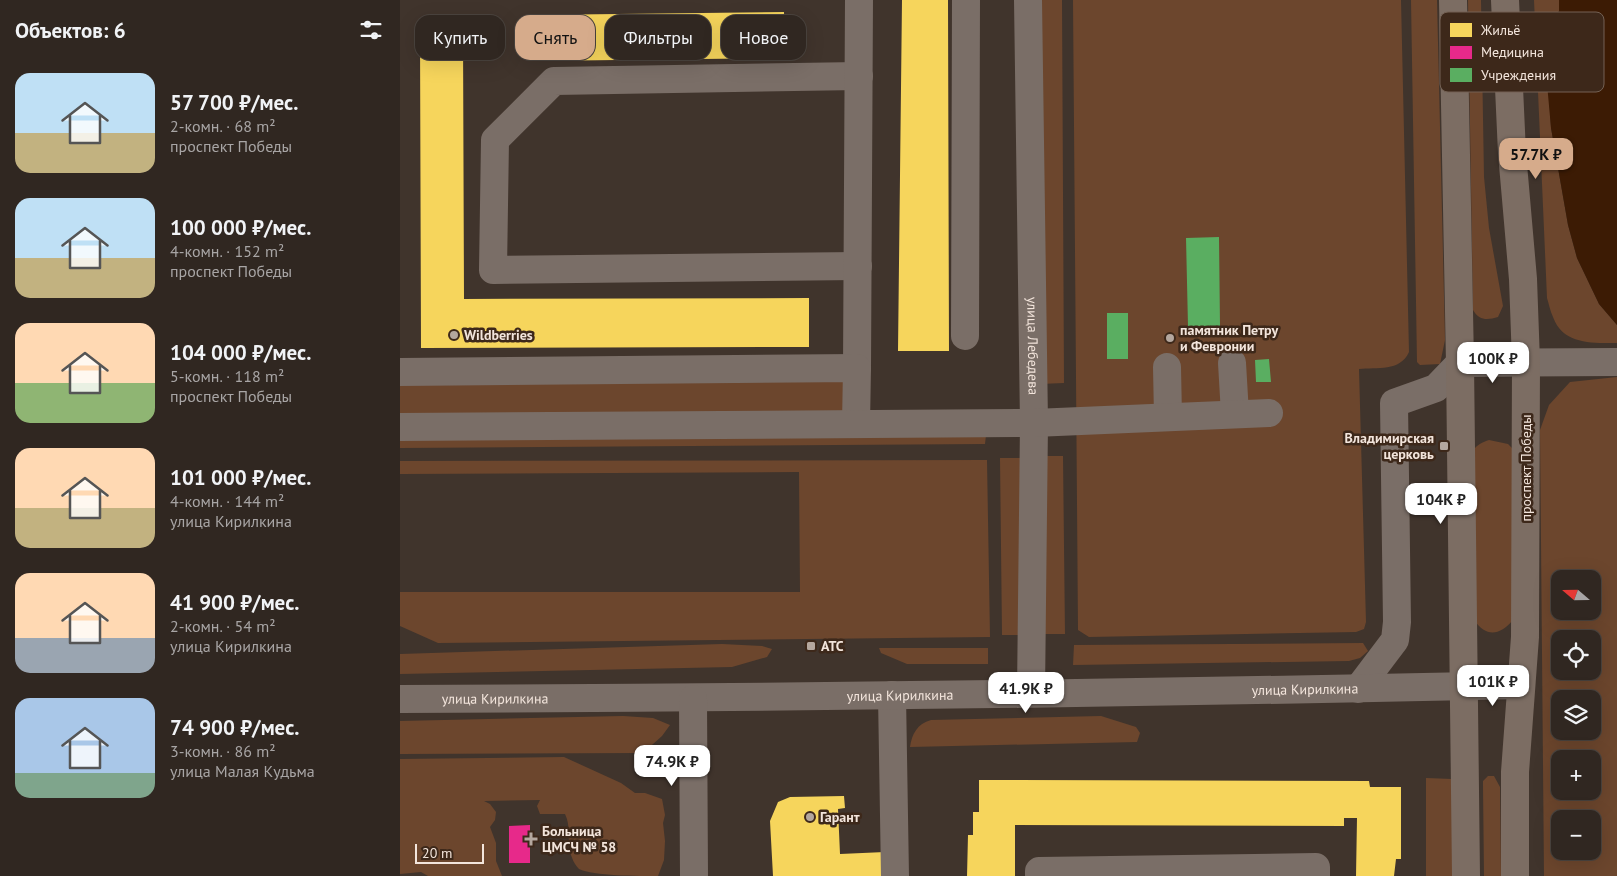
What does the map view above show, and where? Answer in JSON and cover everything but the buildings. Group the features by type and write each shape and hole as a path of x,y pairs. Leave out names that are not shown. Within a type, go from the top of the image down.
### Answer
{"main road":[{"path":"1455,92 1466,876"},
{"name":"проспект Победы","path":"1509,92 1523,279 1526,362 1525,637 1515,772 1515,876"}],"street":[{"path":"856,424 859,0"},
{"path":"965,336 966,0"},
{"name":"улица Лебедева","path":"1028,0 1034,423 1031,693"},
{"path":"858,266 493,270 495,140 554,81 859,76"},
{"path":"1358,689 1395,640 1397,622 1394,403 1436,388 1460,363 1617,362"},
{"path":"1232,363 1235,414"},
{"path":"1167,366 1168,417"},
{"path":"400,372 857,368"},
{"path":"400,427 1034,423 1269,413"},
{"name":"улица Кирилкина","path":"400,699 693,699 722,697 892,696 1521,685"},
{"path":"892,696 895,876"},
{"path":"693,699 694,876"},
{"path":"1039,876 1039,870 1316,868 1316,876"}],"shaded area":[{"path":"1036,0 1062,0 1064,383 1040,384"},
{"path":"1073,0 1401,0 1409,352 1400,363 1394,366 1359,369 1366,622 1364,629 1356,632 1089,637 1078,630"},
{"path":"1411,0 1437,0 1445,340 1440,364 1420,365 1417,362"},
{"path":"1468,0 1481,0 1481,12 1468,12"},
{"path":"1534,0 1559,0 1558,12 1535,12"},
{"path":"1559,0 1617,0 1617,325 1599,304 1577,258 1568,225 1551,128 1548,92 1604,92 1604,12 1559,11"},
{"path":"1469,92 1483,92 1484,177 1489,228 1503,306 1498,317 1487,319 1481,318 1473,310"},
{"path":"1538,92 1549,92 1551,128 1568,225 1577,258 1599,304 1617,325 1617,343 1598,343 1571,338 1558,326 1550,310 1547,298"},
{"path":"400,372 847,377 844,413 400,418"},
{"path":"1617,377 1617,876 1544,876 1540,430 1549,405 1570,382"},
{"path":"986,435 985,444 400,448 400,438"},
{"path":"1489,440 1508,444 1514,450 1512,621 1497,632 1488,632 1474,620 1473,451 1478,445"},
{"path":"1044,456 1063,456 1065,634 1045,634"},
{"path":"1000,458 1020,458 1021,635 1002,635"},
{"path":"987,460 990,637 438,643 400,626 400,592 800,592 799,472 400,474 400,461"},
{"path":"1363,643 1368,651 1360,658 1349,661 1073,665 1074,645"},
{"path":"722,644 762,646 772,649 767,657 732,667 400,674 400,654"},
{"path":"879,648 988,648 988,664 907,664 881,653"},
{"path":"623,716 653,718 670,725 662,736 643,753 400,754 400,721"},
{"path":"1101,716 1136,727 1140,733 1137,742 910,747 916,730 922,724 931,720"},
{"name":"Больница ЦМСЧ № 58","path":"564,757 621,783 635,793 645,793 662,799 665,815 663,823 665,841 664,860 658,876 605,874 579,869 574,863 570,852 568,823 565,814 540,814 537,806 540,800 484,801 490,804 496,812 495,820 490,827 496,843 496,861 502,876 428,876 421,872 400,874 400,759"},
{"path":"1488,776 1494,776 1500,787 1501,876 1484,876 1483,781"},
{"path":"1426,778 1452,779 1453,876 1426,876"}],"place":[{"name":"Wildberries","path":"454,335"},
{"name":"памятник Петру и Февронии","path":"1170,338"},
{"name":"Владимирская церковь","path":"1444,446"},
{"name":"АТС","path":"811,646"},
{"name":"Гарант","path":"810,817"},
{"name":"Больница ЦМСЧ № 58","path":"531,839"}]}
